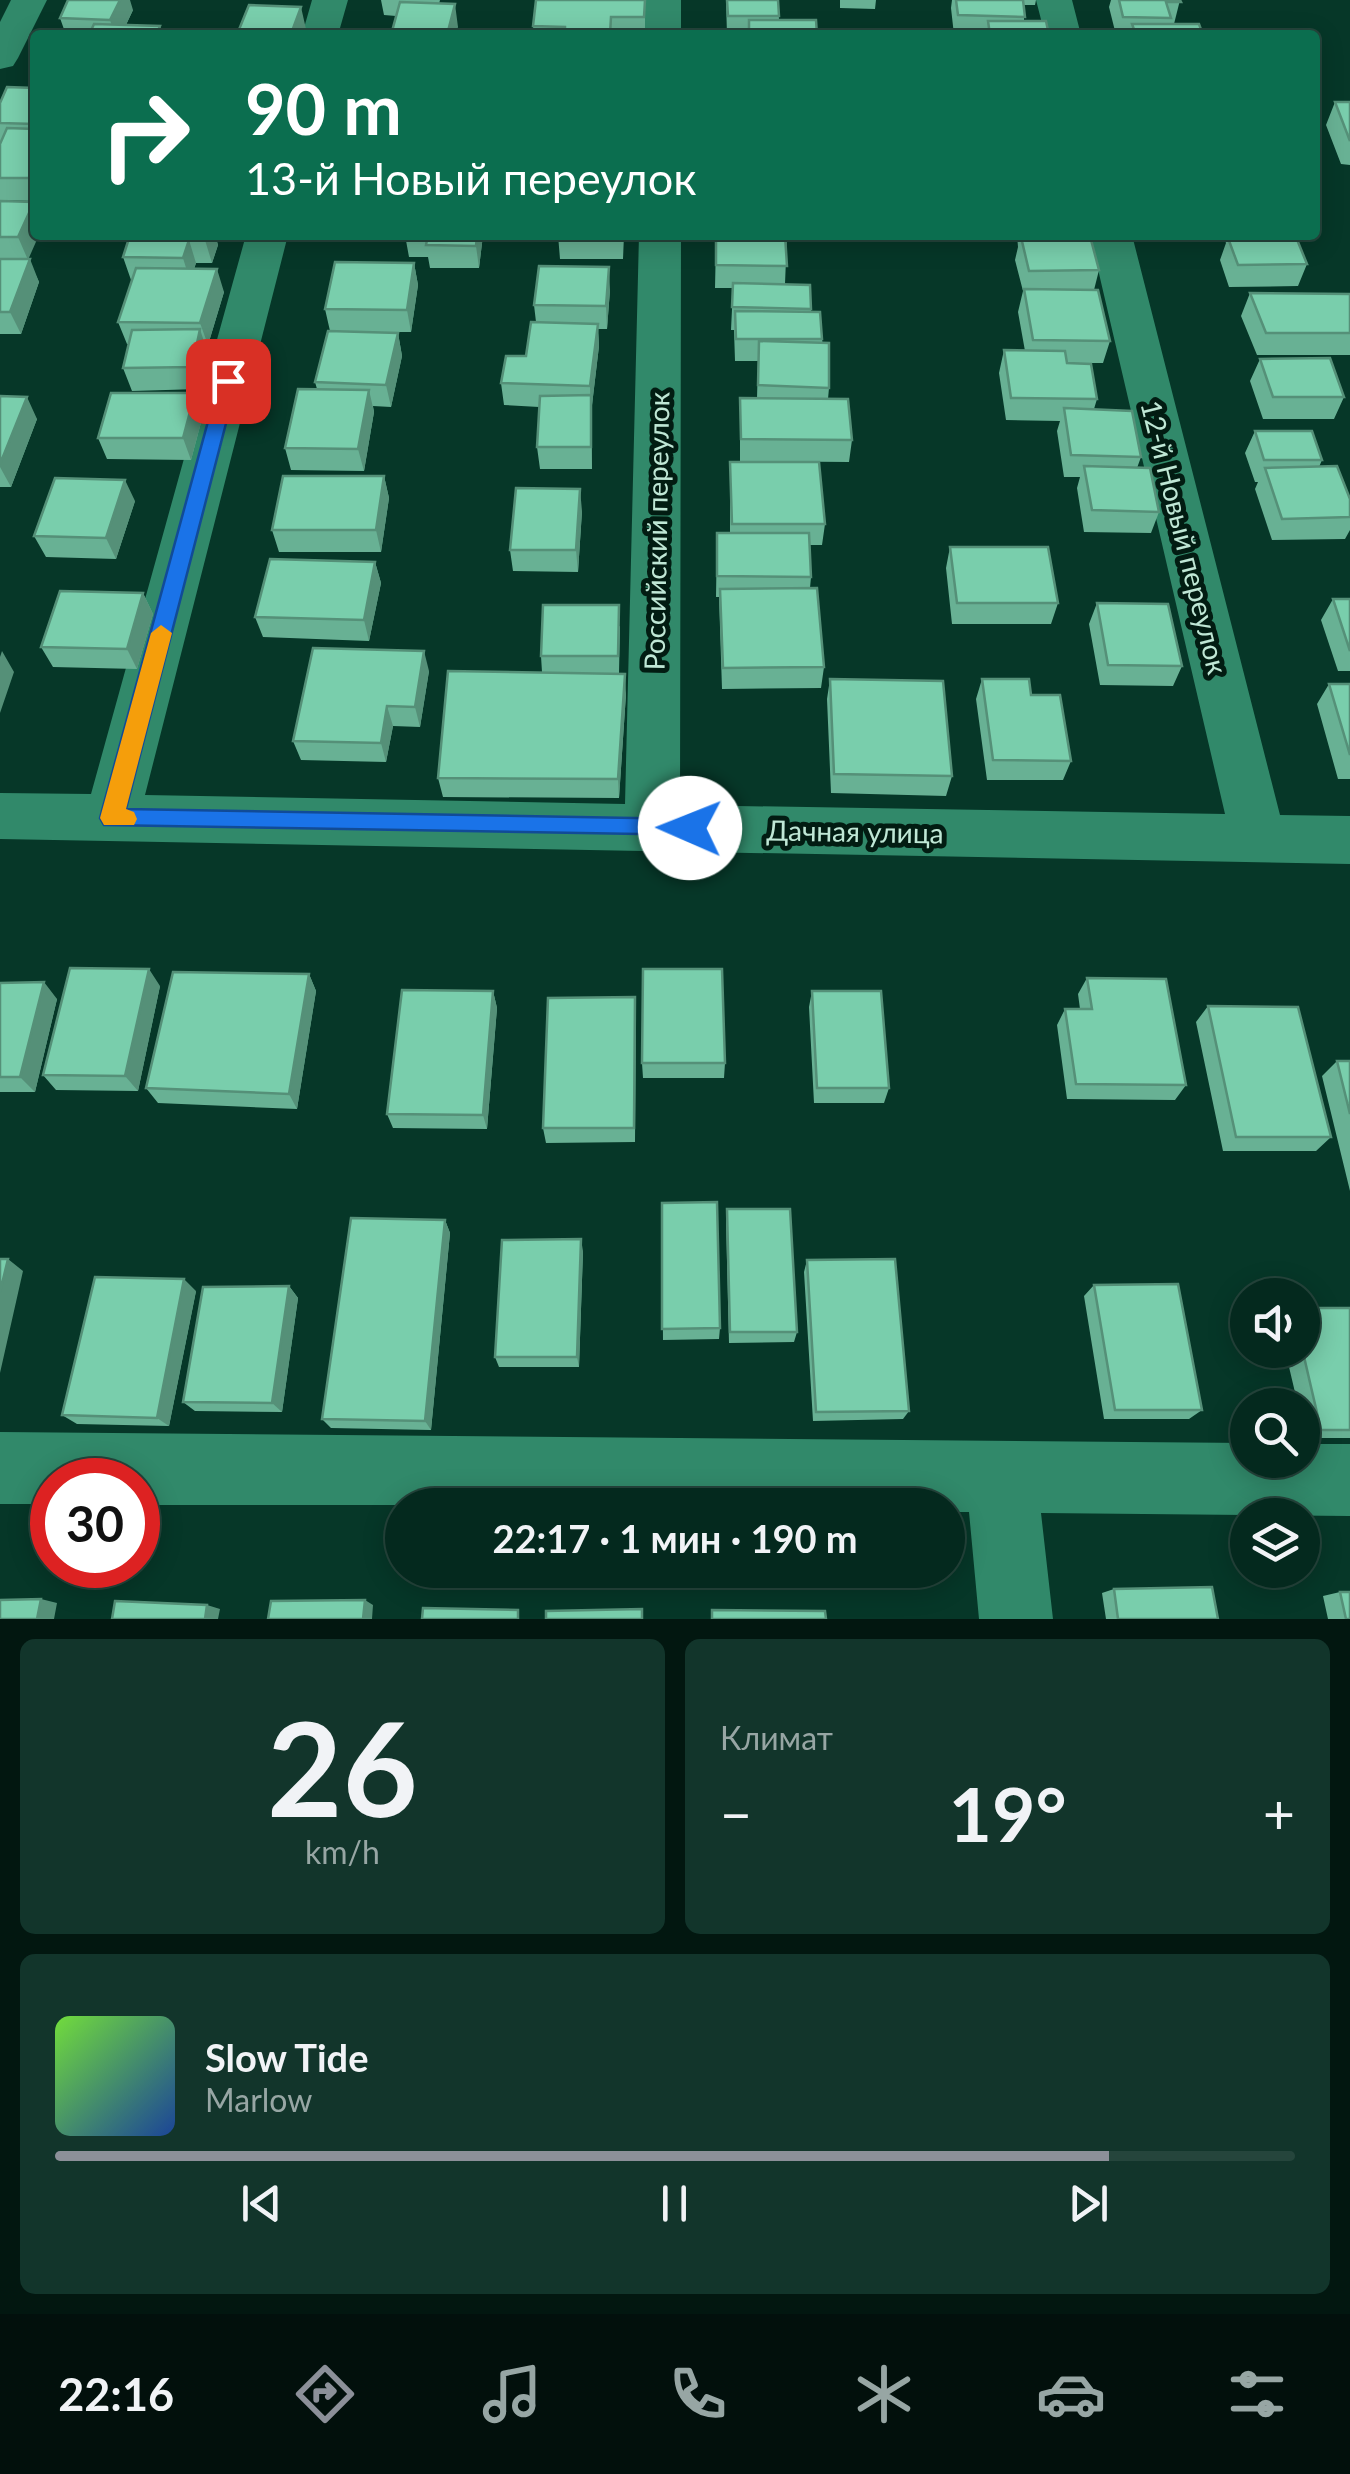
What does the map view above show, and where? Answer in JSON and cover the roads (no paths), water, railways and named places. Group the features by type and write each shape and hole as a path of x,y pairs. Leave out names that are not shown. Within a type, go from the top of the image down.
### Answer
{"street":[{"path":"0,58 29,0"},
{"path":"321,30 330,0"},
{"path":"663,30 664,0"},
{"path":"1054,0 1061,30"},
{"path":"112,818 266,240"},
{"name":"Российский переулок","path":"652,828 660,240"},
{"name":"12-й Новый переулок","path":"1112,240 1258,838"},
{"name":"Дачная улица","path":"0,816 1350,840"},
{"path":"0,1468 1350,1480"},
{"path":"1001,1477 1016,1619"}]}
